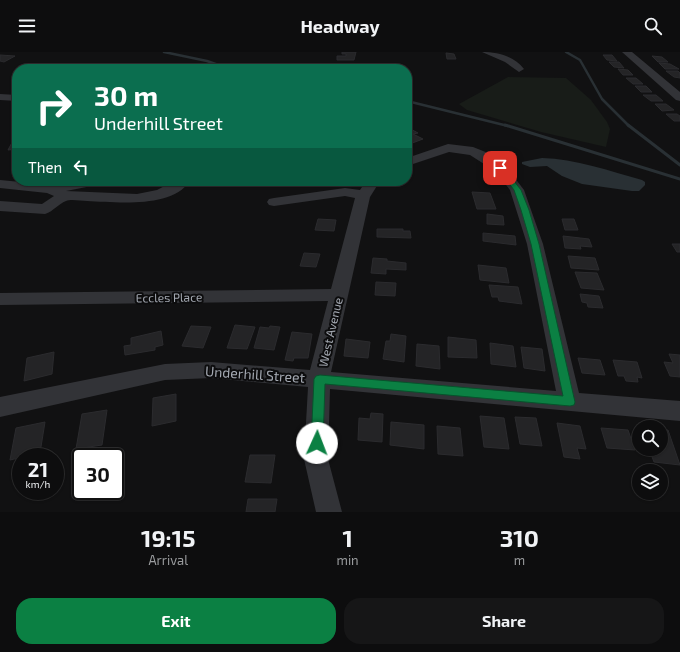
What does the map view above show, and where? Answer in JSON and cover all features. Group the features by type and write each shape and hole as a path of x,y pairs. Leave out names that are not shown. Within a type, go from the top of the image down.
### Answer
{"street":[{"path":"487,52 508,60 519,69"},
{"path":"627,52 680,98"},
{"path":"0,97 12,98"},
{"path":"412,160 440,150 464,149 483,156 500,168 517,190 535,244 570,402"},
{"path":"0,184 12,185"},
{"path":"17,186 50,190 64,195 137,198 160,194 177,186"},
{"path":"50,190 71,186"},
{"path":"274,202 369,188"},
{"name":"West Avenue","path":"329,512 316,459 320,379 339,295 369,188"},
{"path":"0,206 45,210 64,195"},
{"name":"Eccles Place","path":"0,298 339,295"},
{"name":"Underhill Street","path":"0,407 165,372 211,370 680,411"}],"shaded area":[{"path":"508,77 566,78 591,100 607,122 610,129 606,147 541,132 467,110 459,104"},
{"path":"542,158 592,166 642,180 645,182 645,185 639,191 632,191 582,184 562,176 547,166 530,167 522,164 522,162"}],"building":[{"path":"342,52 356,52 354,60 337,60 337,56 346,56 346,54 342,54"},
{"path":"446,53 454,54 456,59 447,59"},
{"path":"0,55 15,56 4,62 0,61"},
{"path":"603,55 612,55 617,61 607,60"},
{"path":"652,56 662,57 668,62 658,62"},
{"path":"609,62 619,62 624,68 614,67"},
{"path":"659,63 670,64 679,69 665,69"},
{"path":"618,69 628,70 633,75 623,75"},
{"path":"666,71 678,71 680,73 680,78 674,77"},
{"path":"626,78 636,78 643,84 633,84"},
{"path":"635,86 646,86 652,92 641,92"},
{"path":"643,95 656,95 663,101 651,101"},
{"path":"655,104 666,104 674,110 662,111"},
{"path":"666,114 677,114 680,116 680,121 674,121"},
{"path":"412,130 418,133 413,134 423,139 412,143"},
{"path":"12,142 12,150 8,150"},
{"path":"472,192 490,193 496,209 477,209"},
{"path":"487,214 503,216 504,225 487,224"},
{"path":"318,219 336,220 334,231 315,230"},
{"path":"562,219 574,219 578,230 565,230"},
{"path":"377,229 403,229 403,231 410,231 411,238 377,237"},
{"path":"483,233 515,236 516,245 483,241"},
{"path":"563,236 589,239 592,247 580,246 581,249 565,248"},
{"path":"672,244 680,244 680,252 677,252"},
{"path":"304,253 320,254 316,267 300,266"},
{"path":"568,256 595,258 599,270 571,268"},
{"path":"373,258 406,263 406,270 386,269 386,274 371,273"},
{"path":"478,265 506,268 509,283 480,280"},
{"path":"575,272 597,273 604,290 581,288"},
{"path":"376,282 396,283 395,296 375,295"},
{"path":"489,285 518,287 522,304 499,301 498,297 492,297"},
{"path":"580,294 599,296 603,308 588,307 587,303 582,302"},
{"path":"235,325 255,327 247,349 227,348"},
{"path":"191,326 211,327 203,348 182,346"},
{"path":"270,326 280,327 274,350 254,348 260,327 269,328"},
{"path":"161,331 163,345 155,347 155,350 125,355 124,346 131,345 131,338"},
{"path":"292,332 312,334 308,358 294,358 293,361 285,360"},
{"path":"391,334 406,336 404,362 383,359 386,341 390,341"},
{"path":"448,337 476,340 477,358 448,357"},
{"path":"346,339 370,342 368,358 344,356"},
{"path":"490,343 513,346 516,367 491,364"},
{"path":"417,344 439,346 440,369 416,366"},
{"path":"521,347 542,349 545,371 524,368"},
{"path":"54,352 52,374 24,381 27,358"},
{"path":"669,354 680,355 680,377 670,376 664,362 673,363"},
{"path":"578,358 600,360 605,375 582,373"},
{"path":"613,360 637,362 642,378 637,377 638,382 626,381 624,376 618,376"},
{"path":"176,394 176,421 152,426 153,398"},
{"path":"107,410 102,445 76,448 82,414"},
{"path":"371,413 383,414 382,442 358,440 359,418 370,419"},
{"path":"480,416 504,418 509,449 484,447"},
{"path":"515,417 536,418 542,446 520,444"},
{"path":"45,422 41,448 12,448 16,428"},
{"path":"391,422 424,425 424,449 390,445"},
{"path":"557,423 580,426 586,449 577,448 580,459 564,457"},
{"path":"437,426 460,428 463,456 438,454"},
{"path":"601,428 628,430 632,441 632,450 607,448"},
{"path":"668,430 680,465 654,462 652,456 668,456"},
{"path":"12,449 12,460 10,460"},
{"path":"250,455 275,455 271,483 245,482"},
{"path":"248,499 277,499 275,512 246,512"}],"waterway":[{"path":"164,52 216,64"},
{"path":"566,52 580,60 602,99 628,125"},
{"path":"412,102 508,126"},
{"path":"505,125 680,179"},
{"path":"628,125 680,165"}],"route":[{"path":"317,443 320,379 570,402 535,244 525,210 517,190 500,168"}]}
